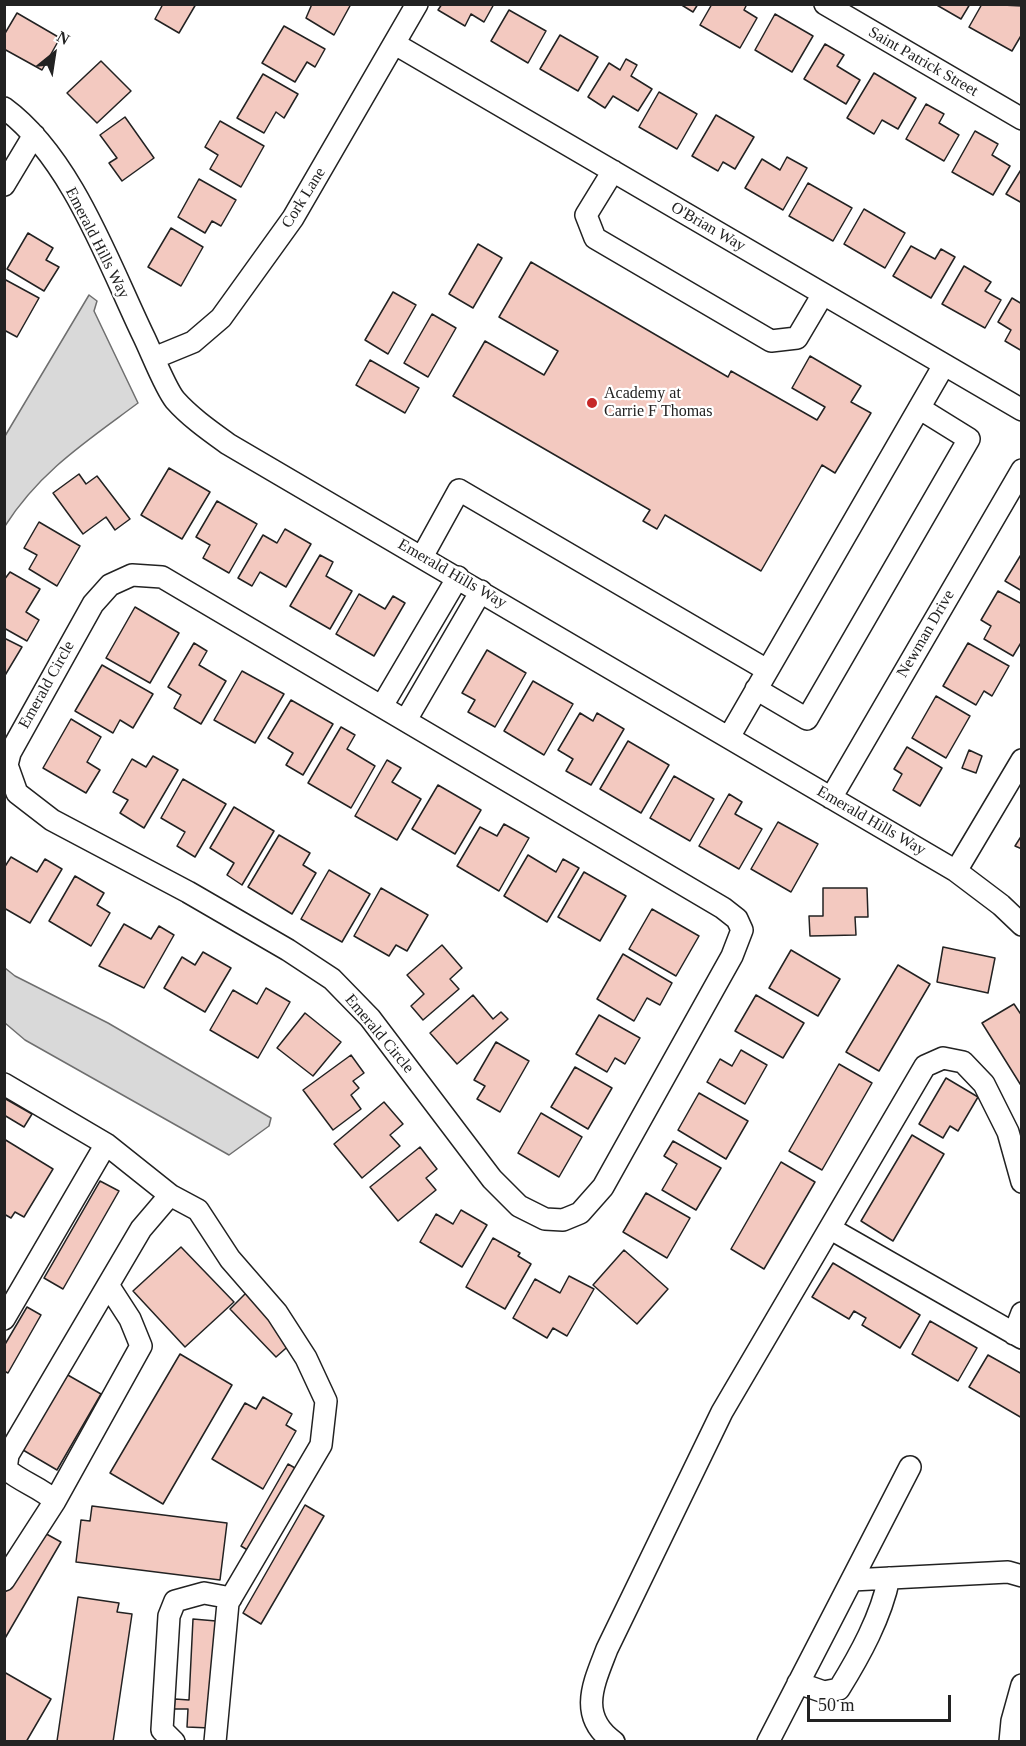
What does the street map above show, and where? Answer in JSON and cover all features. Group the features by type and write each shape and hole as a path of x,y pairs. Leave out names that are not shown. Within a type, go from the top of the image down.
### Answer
{"street":[{"name":"Cork Lane","path":"154,358 193,342 221,318 293,218 417,4"},
{"name":"Saint Patrick Street","path":"825,4 1022,119"},
{"name":"O'Brian Way","path":"395,44 1022,410"},
{"name":"Emerald Hills Way","path":"4,108 20,119 48,152 79,201 174,399 228,444 956,871 1001,905 1022,925"},
{"path":"4,184 33,135"},
{"path":"613,171 586,215 595,238 771,340 797,338 823,294"},
{"path":"729,737 944,365"},
{"path":"756,689 807,719 892,574 969,439 919,408"},
{"name":"Newman Drive","path":"831,798 1022,470"},
{"path":"422,557 459,490 767,670"},
{"name":"Emerald Circle","path":"132,575 162,577 406,720 723,908 737,919 742,930 732,956 603,1187 580,1214 563,1220 545,1219 519,1206 492,1179 370,1018 332,979 288,950 188,892 52,820 17,793 8,765 10,753 93,604 110,585 132,575"},
{"path":"382,706 458,577"},
{"path":"406,720 481,591"},
{"path":"956,871 1022,760"},
{"path":"614,1742 603,1734 591,1712 591,1688 607,1649 722,1412 925,1066 943,1058 963,1062 984,1084 1008,1132 1022,1182"},
{"path":"4,1084 106,1144 170,1195 198,1210 230,1259 277,1313 306,1358 326,1401 321,1445 228,1603 215,1742"},
{"path":"4,1320 106,1144"},
{"path":"56,1501 44,1490 18,1480 6,1469 8,1455 141,1229 170,1195"},
{"path":"831,1229 1018,1336 1022,1314"},
{"path":"4,1580 56,1501 141,1346 130,1319 108,1285"},
{"path":"768,1742 910,1467"},
{"path":"852,1580 1008,1572 1022,1576"},
{"path":"798,1683 824,1692 839,1689 853,1667 884,1602 889,1578"},
{"path":"174,1742 162,1730 169,1616 175,1601 204,1593 231,1598"},
{"path":"1010,1742 1012,1721 1022,1685"}],"shaded area":[{"path":"89,295 97,301 94,311 138,403 49,473 33,489 5,526 5,436"},
{"path":"5,968 15,976 108,1023 271,1118 269,1126 229,1155 25,1040 5,1023"}],"building":[{"path":"163,4 196,4 179,33 155,19"},
{"path":"312,4 351,4 334,35 306,18"},
{"path":"442,4 494,4 484,22 471,14 465,26 438,10"},
{"path":"680,4 698,4 693,12"},
{"path":"712,4 747,4 744,10 757,18 740,48 700,25"},
{"path":"935,4 970,4 961,19"},
{"path":"982,4 1022,6 1022,34 1012,51 969,27"},
{"path":"509,10 546,31 528,63 491,41"},
{"path":"17,13 60,38 42,70 4,49 4,35"},
{"path":"775,14 813,36 792,72 755,50"},
{"path":"284,26 325,49 315,67 307,62 295,82 262,63"},
{"path":"560,35 598,57 578,91 540,69"},
{"path":"825,44 844,55 837,66 860,80 846,104 804,79"},
{"path":"626,59 637,65 631,76 652,89 638,111 613,96 605,108 588,97 609,63 620,70"},
{"path":"101,61 131,91 97,123 67,93"},
{"path":"874,73 916,98 898,129 882,120 874,134 847,118"},
{"path":"263,74 298,94 284,118 276,112 264,133 237,118"},
{"path":"659,92 697,114 677,149 639,127"},
{"path":"926,104 944,114 939,123 959,135 944,161 906,139"},
{"path":"716,115 754,137 735,169 723,162 718,171 692,156"},
{"path":"125,117 154,158 122,181 109,163 117,158 100,135"},
{"path":"220,121 264,146 241,187 210,169 218,155 205,147"},
{"path":"975,131 998,144 992,155 1010,166 993,195 952,172"},
{"path":"787,157 807,168 783,210 745,188 762,159 780,170"},
{"path":"1022,168 1022,203 1006,194"},
{"path":"199,179 236,200 221,226 212,221 205,233 178,217"},
{"path":"808,183 852,208 833,241 789,216"},
{"path":"864,209 905,233 885,268 844,244"},
{"path":"171,228 203,247 181,286 148,267"},
{"path":"28,233 53,248 46,260 59,267 44,291 7,269"},
{"path":"478,244 502,258 473,308 449,294"},
{"path":"911,246 935,259 941,249 955,257 931,298 893,276"},
{"path":"531,262 728,377 731,371 817,420 825,407 792,388 810,356 861,386 851,402 871,413 835,473 822,465 761,571 665,515 657,529 643,521 650,510 453,396 485,341 544,375 558,351 499,317"},
{"path":"964,266 991,282 985,291 1001,300 985,328 942,304"},
{"path":"4,279 39,298 17,337 4,330"},
{"path":"393,292 416,305 388,354 365,340"},
{"path":"1012,298 1022,304 1022,351 1005,341 1011,330 998,322"},
{"path":"432,314 456,328 428,377 404,363"},
{"path":"370,360 419,388 405,413 356,385"},
{"path":"169,468 210,492 182,539 141,515"},
{"path":"79,474 86,484 97,476 130,519 115,530 106,517 83,534 53,493"},
{"path":"217,501 257,524 229,573 203,558 210,545 196,537"},
{"path":"39,522 80,546 57,586 29,569 37,555 24,548"},
{"path":"285,529 311,544 286,587 260,572 252,586 238,578 263,535 277,543"},
{"path":"1022,553 1022,591 1005,581"},
{"path":"320,555 333,562 326,576 352,591 330,629 290,606"},
{"path":"10,572 40,589 26,612 39,620 27,641 4,628 4,580"},
{"path":"998,591 1022,604 1022,641 1013,656 984,639 991,626 981,620"},
{"path":"359,594 385,609 393,596 405,603 374,656 336,634"},
{"path":"135,607 179,633 150,683 106,658"},
{"path":"4,638 22,647 4,677"},
{"path":"194,643 207,651 199,665 226,681 201,724 174,708 181,695 168,687"},
{"path":"968,643 1009,666 992,696 984,691 976,705 943,686"},
{"path":"487,650 526,673 495,727 468,712 475,700 462,693"},
{"path":"102,665 153,694 133,728 120,720 113,733 75,711"},
{"path":"242,671 284,694 255,743 214,720"},
{"path":"533,681 573,704 544,755 504,731"},
{"path":"936,696 970,716 946,758 912,738"},
{"path":"291,700 333,724 303,775 286,765 293,753 268,738"},
{"path":"580,713 593,721 597,713 624,729 591,785 566,771 573,759 558,750"},
{"path":"71,719 101,737 87,762 100,770 86,793 43,768"},
{"path":"341,727 355,735 347,749 375,766 351,808 308,783"},
{"path":"628,741 669,765 641,813 600,789"},
{"path":"907,747 942,768 920,806 893,790 902,774 894,769"},
{"path":"969,750 982,756 976,773 962,768"},
{"path":"153,756 178,770 144,828 120,813 128,800 113,792 132,759 146,767"},
{"path":"387,760 401,768 392,782 421,799 397,840 355,816"},
{"path":"674,776 714,799 690,841 650,818"},
{"path":"183,779 226,804 195,857 177,846 185,832 161,818"},
{"path":"438,785 481,810 455,854 412,829"},
{"path":"729,794 742,802 735,814 762,829 739,869 699,846"},
{"path":"234,807 274,831 242,885 227,875 234,863 210,848"},
{"path":"778,822 818,844 791,892 751,869"},
{"path":"504,824 529,838 499,891 457,866 480,827 497,836"},
{"path":"279,835 310,853 303,865 316,873 292,914 248,887"},
{"path":"1022,835 1022,849 1015,846"},
{"path":"528,855 556,872 563,859 579,868 547,922 504,896"},
{"path":"11,857 37,872 45,859 62,869 30,923 4,908 4,868"},
{"path":"329,870 370,894 342,942 301,919"},
{"path":"584,872 626,896 600,941 558,917"},
{"path":"75,876 104,893 97,905 110,913 91,946 49,921"},
{"path":"381,888 428,915 407,951 396,945 389,956 354,936"},
{"path":"823,888 867,888 868,917 855,917 856,935 810,936 809,916 823,916"},
{"path":"652,909 699,936 676,976 629,949"},
{"path":"124,924 151,939 159,926 174,935 144,988 99,966"},
{"path":"442,945 462,968 450,979 459,989 423,1020 411,1006 424,994 407,975"},
{"path":"943,947 995,958 988,993 937,982"},
{"path":"791,950 840,979 818,1016 769,988"},
{"path":"203,952 231,968 205,1012 164,988 182,957 195,965"},
{"path":"623,954 672,983 660,1005 647,998 634,1021 597,999"},
{"path":"898,965 930,984 879,1071 846,1052"},
{"path":"266,988 290,1002 258,1058 210,1030 233,990 257,1004"},
{"path":"473,995 493,1019 501,1012 508,1019 457,1064 430,1033"},
{"path":"756,995 804,1023 783,1058 735,1031"},
{"path":"1014,1004 1022,1016 1022,1087 982,1023"},
{"path":"305,1013 341,1042 313,1076 277,1048"},
{"path":"599,1015 640,1038 625,1064 615,1058 607,1072 576,1054"},
{"path":"496,1042 529,1061 500,1112 477,1099 485,1086 474,1080"},
{"path":"741,1050 767,1065 745,1104 707,1082 720,1059 732,1066"},
{"path":"351,1055 364,1073 353,1081 359,1088 351,1095 361,1109 333,1130 303,1090"},
{"path":"839,1064 872,1083 822,1170 789,1151"},
{"path":"575,1067 612,1088 588,1129 551,1107"},
{"path":"946,1078 978,1097 958,1131 950,1126 943,1138 919,1124"},
{"path":"699,1093 748,1121 726,1159 678,1130"},
{"path":"4,1098 32,1114 24,1127 4,1115"},
{"path":"384,1102 403,1124 390,1135 400,1146 362,1178 334,1144"},
{"path":"541,1113 582,1137 559,1177 518,1153"},
{"path":"912,1135 944,1154 893,1241 861,1221"},
{"path":"4,1139 53,1169 24,1217 15,1212 11,1218 4,1214"},
{"path":"673,1141 721,1168 696,1210 662,1190 677,1164 664,1156"},
{"path":"420,1147 437,1169 426,1178 436,1190 398,1221 370,1187"},
{"path":"781,1162 815,1182 764,1269 731,1249"},
{"path":"100,1181 119,1191 63,1289 44,1278"},
{"path":"646,1193 690,1218 667,1258 623,1232"},
{"path":"461,1210 487,1225 462,1267 420,1242 436,1214 453,1224"},
{"path":"493,1238 520,1253 518,1256 531,1264 505,1309 466,1287"},
{"path":"181,1247 234,1302 185,1347 133,1291"},
{"path":"624,1250 668,1289 637,1324 593,1285"},
{"path":"833,1263 920,1315 900,1348 862,1325 866,1318 854,1311 849,1319 812,1297"},
{"path":"569,1276 594,1289 567,1336 553,1328 547,1338 513,1318 535,1279 560,1293"},
{"path":"246,1293 293,1342 276,1357 230,1309"},
{"path":"27,1307 41,1315 8,1373 4,1371 4,1346"},
{"path":"930,1321 977,1348 958,1381 912,1354"},
{"path":"180,1354 232,1385 163,1504 110,1473"},
{"path":"988,1355 1022,1374 1022,1418 969,1387"},
{"path":"66,1374 101,1394 57,1470 23,1450"},
{"path":"263,1397 292,1414 286,1425 296,1431 263,1489 212,1459 245,1403 256,1409"},
{"path":"288,1464 302,1472 254,1554 241,1546"},
{"path":"305,1505 324,1516 261,1624 243,1613"},
{"path":"92,1506 227,1523 220,1580 76,1562 81,1520 90,1521"},
{"path":"41,1531 61,1542 4,1640 4,1594"},
{"path":"78,1597 119,1603 117,1612 132,1614 113,1742 57,1741"},
{"path":"193,1619 216,1621 210,1728 187,1727 188,1709 174,1709 175,1699 189,1700"},
{"path":"4,1672 51,1699 26,1742 4,1742"}],"place":[{"name":"Academy at Carrie F Thomas","path":"592,403"}]}
